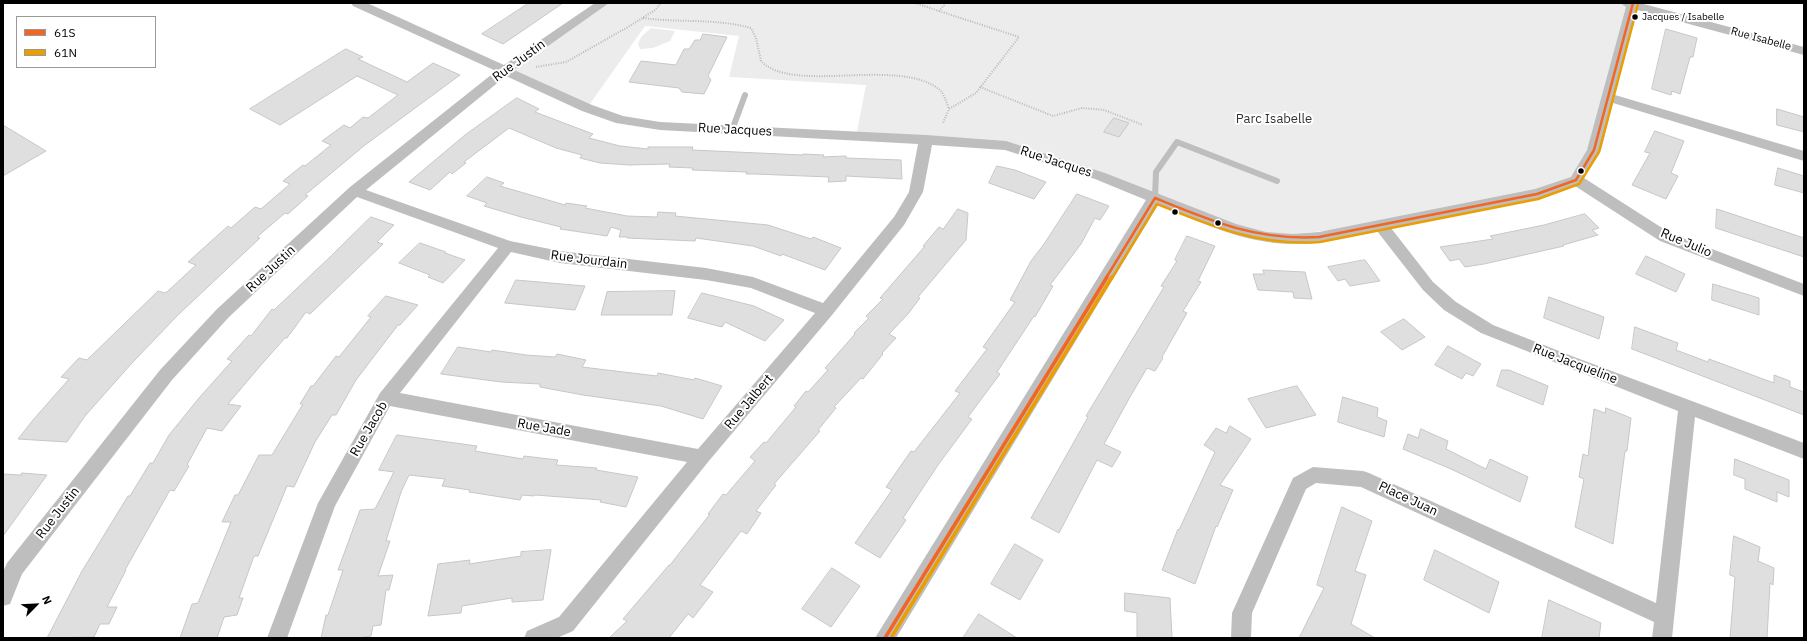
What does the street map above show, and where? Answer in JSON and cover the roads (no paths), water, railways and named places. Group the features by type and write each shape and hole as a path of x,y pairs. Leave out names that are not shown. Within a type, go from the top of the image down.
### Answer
{"street":[{"name":"Rue Jacques","path":"357,3 587,108 621,120 660,126 926,140 1006,146 1100,176 1233,230 1266,237 1293,239 1319,237 1537,194 1576,180"},
{"name":"Rue Justin","path":"3,597 9,569 166,375 223,313 355,191 505,71 603,3"},
{"name":"Rue Isabelle","path":"1630,4 1804,51"},
{"path":"1576,180 1594,150 1630,4"},
{"path":"1607,97 1804,156"},
{"name":"Rue Jalbert","path":"534,638 566,624 702,457 826,311 899,221 916,192 926,140"},
{"name":"Rue Julio","path":"1576,180 1665,237 1804,290"},
{"name":"Rue Jourdain","path":"355,191 508,246 560,257 706,274 753,283 826,311"},
{"path":"885,638 1155,198"},
{"name":"Rue Jacqueline","path":"1381,225 1428,286 1450,306 1487,329 1687,408 1804,451"},
{"name":"Rue Jacob","path":"277,638 327,503 386,398 508,246"},
{"name":"Rue Jade","path":"386,398 702,457"},
{"path":"1662,638 1687,408"},
{"name":"Place Juan","path":"1240,638 1242,613 1299,484 1313,475 1363,479 1664,617"}],"lane":[{"path":"732,130 745,95"},
{"path":"1155,198 1156,172 1176,142 1277,181"}],"place":[{"name":"Jacques / Isabelle","path":"1635,17"}],"park label":[{"name":"Parc Isabelle","path":"1274,119"}]}
